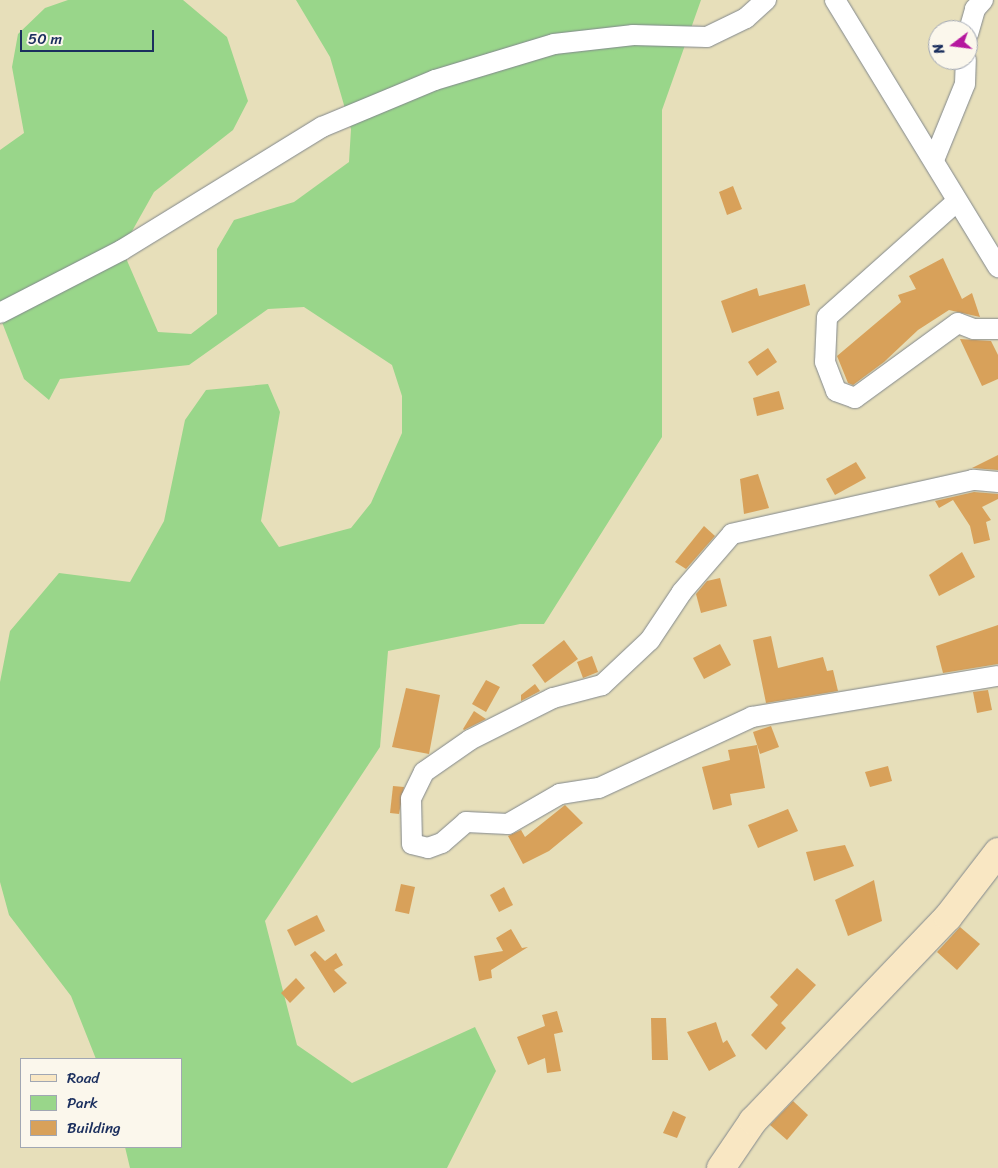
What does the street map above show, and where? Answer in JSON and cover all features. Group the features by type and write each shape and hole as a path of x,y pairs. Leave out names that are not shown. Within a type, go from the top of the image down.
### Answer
{"main road":[{"path":"721,1168 753,1121 948,917 998,852"}],"street":[{"path":"0,313 122,250 322,127 435,80 554,44 633,36 708,37 746,18 766,0"},
{"path":"835,0 934,160 955,203 998,267"},
{"path":"972,20 975,9 983,0"},
{"path":"934,160 965,84 966,70"},
{"path":"955,203 827,317 825,362 836,391 855,398 958,323 974,329 998,329"},
{"path":"998,482 973,480 732,534 682,592 650,640 602,685 553,698 470,740 424,772 411,799 412,844 428,848 442,843 466,822 508,824 560,794 598,788 752,717 998,676"}],"green space":[{"path":"68,0 183,0 227,37 248,101 233,130 154,192 122,249 158,332 191,334 217,314 217,249 234,220 294,202 349,162 351,129 330,57 296,0 701,0 662,110 662,437 544,624 520,624 388,651 380,747 265,921 297,1045 352,1083 475,1027 496,1071 447,1168 130,1168 125,1148 182,1148 182,1058 96,1058 71,996 9,915 0,882 0,682 10,631 59,573 130,582 164,521 185,420 206,390 268,384 280,412 261,521 279,547 351,528 371,503 402,433 402,396 392,365 304,307 268,309 189,365 60,379 49,400 24,379 0,317 0,150 24,133 12,67 18,34 45,8"}],"building":[{"path":"733,186 742,209 727,215 719,192"},
{"path":"943,258 962,299 972,293 980,317 949,310 918,330 884,362 853,385 848,383 837,356 901,302 898,295 916,289 909,276"},
{"path":"805,284 810,305 732,333 721,301 757,288 759,296"},
{"path":"960,339 991,341 998,355 998,379 982,386"},
{"path":"768,348 777,362 757,376 748,362"},
{"path":"779,391 784,409 757,416 753,398"},
{"path":"998,455 998,470 972,468"},
{"path":"856,462 866,478 835,495 826,479"},
{"path":"758,474 769,508 744,514 740,479"},
{"path":"974,492 998,494 998,499 982,507 991,520 986,522 990,540 974,544 970,526 953,500 939,508 935,501"},
{"path":"704,526 715,536 686,569 675,562"},
{"path":"962,552 975,577 939,596 929,575"},
{"path":"720,578 727,606 701,613 696,594 707,581"},
{"path":"998,625 998,664 943,673 936,646"},
{"path":"771,636 778,668 823,657 827,671 833,670 838,691 766,703 753,640"},
{"path":"564,640 578,659 545,683 532,665"},
{"path":"720,644 731,665 704,679 693,658"},
{"path":"592,656 598,672 583,678 577,662"},
{"path":"486,680 500,687 486,712 472,704"},
{"path":"535,684 540,691 521,701 521,695"},
{"path":"406,688 440,695 429,754 392,747"},
{"path":"988,690 992,710 977,713 973,692"},
{"path":"474,711 486,719 464,730 463,729"},
{"path":"771,726 779,747 760,754 753,732"},
{"path":"757,745 765,788 730,794 732,805 713,810 702,767 730,760 728,750"},
{"path":"888,766 892,781 870,787 865,772"},
{"path":"393,786 404,787 399,814 390,813"},
{"path":"565,805 583,823 549,851 523,864 508,836 521,830 525,837"},
{"path":"788,809 798,831 758,848 748,825"},
{"path":"845,845 854,866 814,881 806,852"},
{"path":"874,880 882,921 848,936 835,900"},
{"path":"401,884 415,887 409,914 395,911"},
{"path":"504,887 513,905 499,912 490,895"},
{"path":"317,915 325,931 295,946 287,930"},
{"path":"960,927 980,944 957,970 937,952"},
{"path":"511,929 522,948 528,947 491,970 492,978 479,981 474,956 503,951 496,938"},
{"path":"315,951 325,961 336,953 343,965 334,970 347,983 334,993 310,955"},
{"path":"797,968 816,985 781,1023 786,1028 766,1050 751,1035 778,1005 770,997"},
{"path":"296,978 305,988 290,1003 281,993"},
{"path":"557,1011 563,1032 554,1034 561,1071 547,1073 545,1058 528,1065 517,1037 545,1026 542,1015"},
{"path":"651,1018 666,1018 668,1060 652,1060"},
{"path":"716,1022 723,1043 727,1040 736,1056 709,1071 687,1032"},
{"path":"793,1101 808,1115 787,1140 770,1125"},
{"path":"673,1111 686,1117 677,1138 663,1133"}]}
